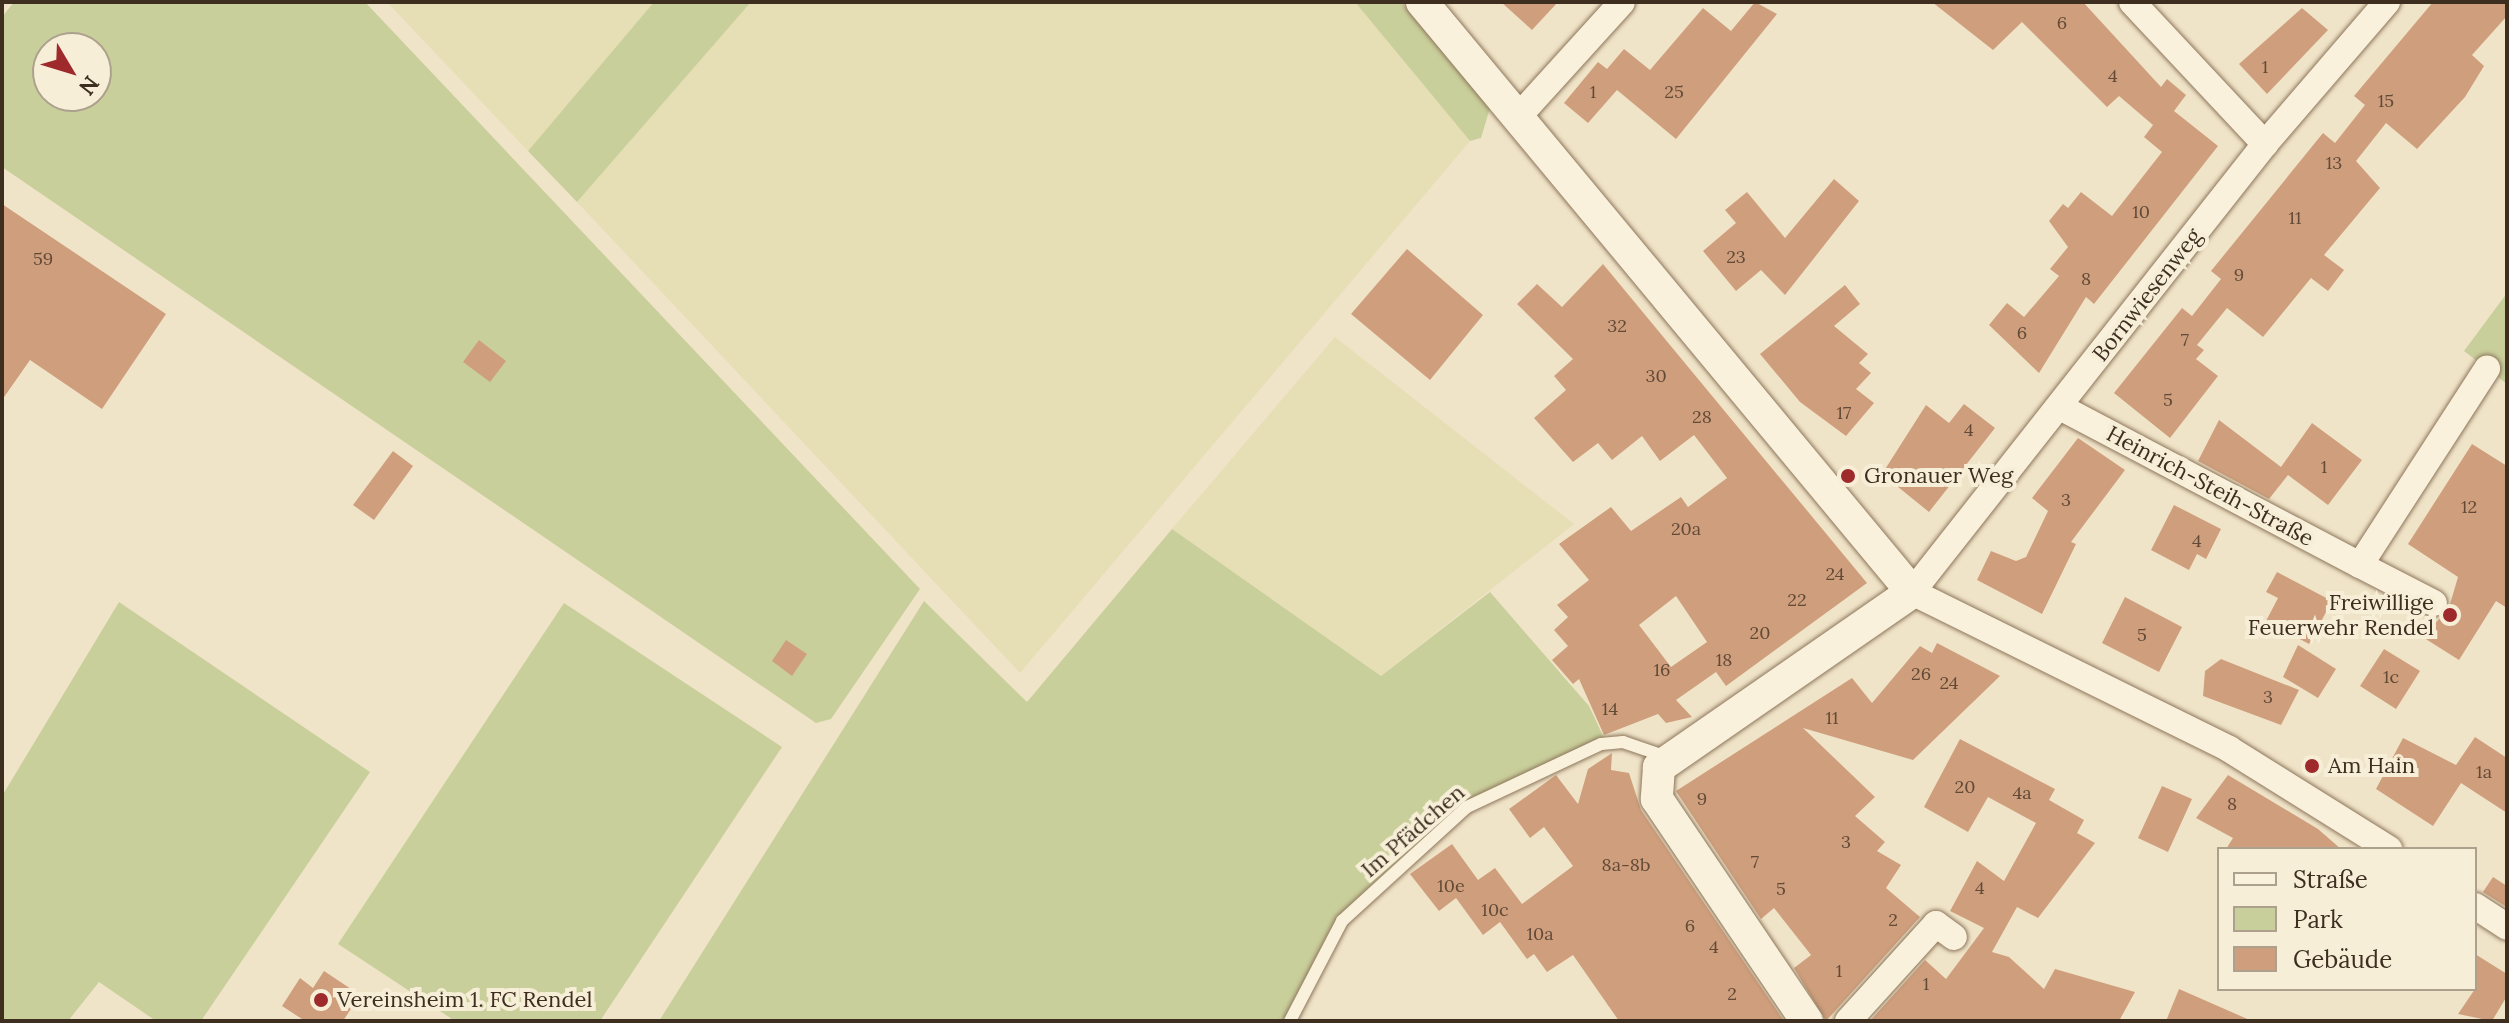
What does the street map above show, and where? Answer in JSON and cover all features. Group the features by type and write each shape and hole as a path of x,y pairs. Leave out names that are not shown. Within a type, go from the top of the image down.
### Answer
{"street":[{"path":"1422,2 1912,592 2229,749 2386,847"},
{"path":"1517,118 1622,2"},
{"path":"2132,2 2265,144"},
{"name":"Bornwiesenweg","path":"1912,592 2265,144 2387,2"},
{"path":"2360,565 2487,369"},
{"name":"Heinrich-Steih-Straße","path":"2060,407 2434,603"},
{"path":"1807,1021 1657,799 1667,757 1912,592"},
{"path":"2477,907 2507,927"},
{"path":"1848,1021 1936,924 1954,937"}],"lane":[{"name":"Im Pfädchen","path":"1290,1021 1342,921 1467,807 1601,744 1623,742 1667,757"}],"shaded area":[{"path":"387,2 654,2 528,151"},
{"path":"751,2 1355,2 1470,141 1020,673 577,202"},
{"path":"1335,337 1574,524 1381,676 1172,529"}],"green space":[{"path":"14,2 365,2 920,589 831,719 816,723 2,167 2,17"},
{"path":"654,2 751,2 577,202 528,151"},
{"path":"1355,2 1401,2 1490,108 1481,138 1470,141"},
{"path":"2507,293 2507,384 2464,351"},
{"path":"1172,529 1381,676 1490,592 1589,706 1604,738 1455,807 1344,911 1284,1021 659,1021 924,601 1027,702"},
{"path":"119,602 370,772 201,1021 156,1021 99,982 68,1021 2,1021 2,796"},
{"path":"564,603 782,747 600,1021 455,1021 338,944"}],"building":[{"path":"1501,2 1558,2 1532,30"},
{"path":"1755,2 1777,14 1676,139 1617,90 1588,123 1564,103 1598,62 1607,69 1624,49 1650,70 1703,8 1731,31"},
{"path":"1932,2 2083,2 2161,87 2167,79 2186,95 2174,111 2218,146 2094,304 2086,297 2039,373 1989,325 2007,303 2024,317 2059,276 2050,269 2068,247 2049,221 2063,204 2068,208 2081,192 2112,216 2162,152 2144,137 2153,125 2119,96 2107,107 2022,22 1993,50"},
{"path":"2433,2 2507,2 2507,16 2472,55 2484,66 2465,97 2417,149 2386,123 2356,161 2380,188 2324,255 2344,270 2328,291 2311,278 2263,337 2227,308 2197,345 2204,350 2196,359 2218,376 2170,438 2114,393 2182,308 2192,316 2221,279 2211,271 2323,133 2335,143 2365,105 2354,96"},
{"path":"2302,8 2328,30 2267,94 2239,64"},
{"path":"1834,179 1859,201 1785,295 1761,270 1736,291 1703,251 1736,223 1725,210 1747,192 1785,238"},
{"path":"2,204 166,314 102,409 30,360 2,400"},
{"path":"1407,249 1483,315 1430,380 1351,314"},
{"path":"1603,264 1867,583 1726,686 1716,672 1676,700 1692,717 1666,723 1658,714 1604,735 1579,679 1573,684 1552,660 1568,646 1554,630 1568,617 1557,605 1589,580 1559,544 1611,507 1631,531 1681,497 1688,507 1727,478 1694,435 1660,461 1642,436 1612,460 1598,443 1573,462 1534,418 1566,390 1554,376 1573,359 1517,304 1537,284 1562,307","holes":["1676,596 1707,642 1671,667 1639,625"]},
{"path":"1845,285 1860,304 1834,326 1868,354 1859,363 1871,373 1856,389 1874,403 1846,436 1800,402 1760,354"},
{"path":"479,340 506,361 490,382 463,362"},
{"path":"1964,404 1995,428 1929,512 1882,474 1926,405 1949,423"},
{"path":"2219,420 2281,467 2312,423 2362,460 2328,505 2288,475 2269,499 2198,461"},
{"path":"2078,438 2125,470 2071,542 2076,544 2042,614 1977,580 1991,551 2016,561 2026,557 2048,511 2032,498"},
{"path":"2472,444 2507,466 2507,608 2496,601 2459,660 2421,636 2448,611 2458,577 2408,544"},
{"path":"393,451 413,466 374,520 353,505"},
{"path":"2174,505 2221,529 2206,559 2197,554 2189,570 2151,550"},
{"path":"2277,572 2332,601 2309,644 2266,621 2278,598 2266,592"},
{"path":"2125,597 2182,627 2159,672 2102,643"},
{"path":"786,640 807,654 792,676 772,661"},
{"path":"1937,643 2000,676 1913,760 1803,728 1875,797 1855,816 1885,842 1877,851 1901,865 1886,888 1920,917 1826,1021 1794,968 1811,955 1774,908 1761,919 1676,791 1852,678 1872,703 1920,646 1932,653"},
{"path":"2298,645 2336,669 2318,698 2283,677"},
{"path":"2384,649 2420,671 2396,709 2360,686"},
{"path":"2221,659 2299,690 2281,725 2203,696 2205,671"},
{"path":"2475,737 2507,758 2507,813 2461,783 2433,826 2376,789 2403,738 2456,765"},
{"path":"1960,739 2055,789 2049,800 2084,820 2077,833 2095,843 2038,918 2017,907 1992,952 2009,957 2044,989 2055,969 2135,992 2119,1021 1870,1021 1925,960 1946,979 1984,928 1950,911 1977,861 2004,881 2036,823 1988,797 1968,832 1924,807"},
{"path":"1612,753 1611,770 1629,773 1641,810 1784,1021 1619,1021 1573,955 1547,972 1534,954 1527,959 1500,922 1483,935 1456,898 1439,911 1410,874 1452,844 1478,880 1495,868 1522,904 1573,866 1544,827 1530,838 1509,809 1556,775 1578,804 1588,769"},
{"path":"2228,775 2318,829 2339,847 2227,847 2233,838 2196,818"},
{"path":"2162,786 2192,799 2168,852 2138,838"},
{"path":"2493,877 2507,886 2505,906 2483,892"},
{"path":"2477,955 2507,974 2507,996 2492,1021 2458,1014 2474,991 2477,991"},
{"name":"Vereinsheim 1. FC Rendel","path":"324,971 360,995 343,1021 305,1021 282,1006 300,978 313,988"},
{"path":"2179,989 2252,1021 2166,1021"}],"place":[{"name":"Gronauer Weg","path":"1848,476"},
{"name":"Freiwillige Feuerwehr Rendel","path":"2450,615"},
{"name":"Am Hain","path":"2312,766"},
{"name":"Vereinsheim 1. FC Rendel","path":"321,1000"}]}
